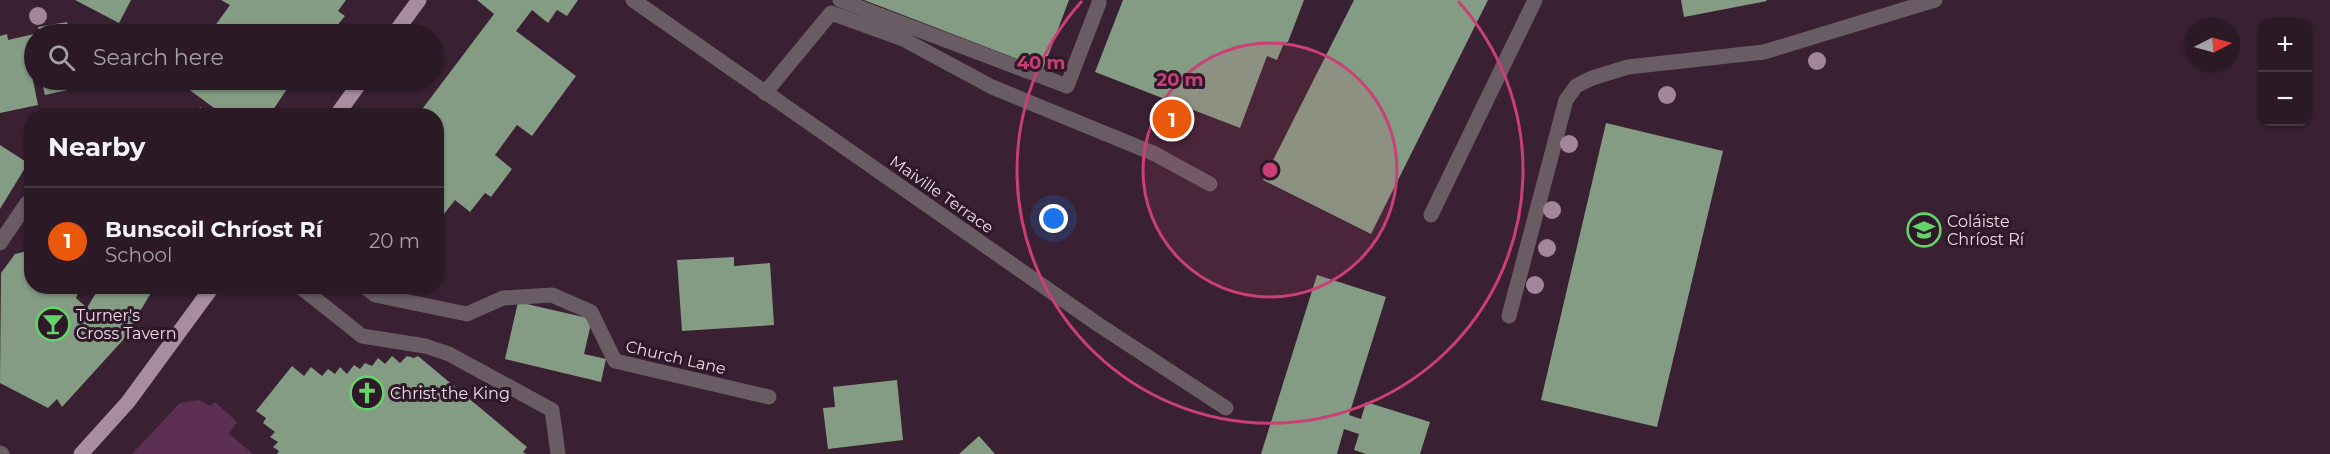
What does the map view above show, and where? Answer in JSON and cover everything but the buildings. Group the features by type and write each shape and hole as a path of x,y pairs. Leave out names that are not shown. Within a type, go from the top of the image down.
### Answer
{"main road":[{"path":"401,24 419,0"},
{"path":"342,108 355,90"},
{"path":"81,454 128,402 207,294"}],"street":[{"name":"Maiville Terrace","path":"633,0 1099,325 1226,408"},
{"path":"840,0 1067,86 1099,3"},
{"path":"1431,216 1535,0"},
{"path":"1509,316 1566,100 1576,86 1592,78 1628,67 1764,52 1935,0"},
{"path":"765,93 831,13 903,39 992,87 1155,154 1210,184"},
{"path":"0,243 24,207"},
{"path":"309,294 362,336 425,346 449,354 552,410 558,454"},
{"name":"Church Lane","path":"374,294 467,314 502,298 552,295 591,312 615,361 769,397"}],"shaded area":[{"path":"199,400 210,406 215,402 237,422 229,434 253,454 132,454 180,403"}],"place":[{"name":"Bunscoil Chríost Rí","path":"1172,119"},
{"name":"Coláiste Chríost Rí","path":"1924,230"},
{"name":"Turner's Cross Tavern","path":"53,324"},
{"name":"Christ the King","path":"367,393"}]}
